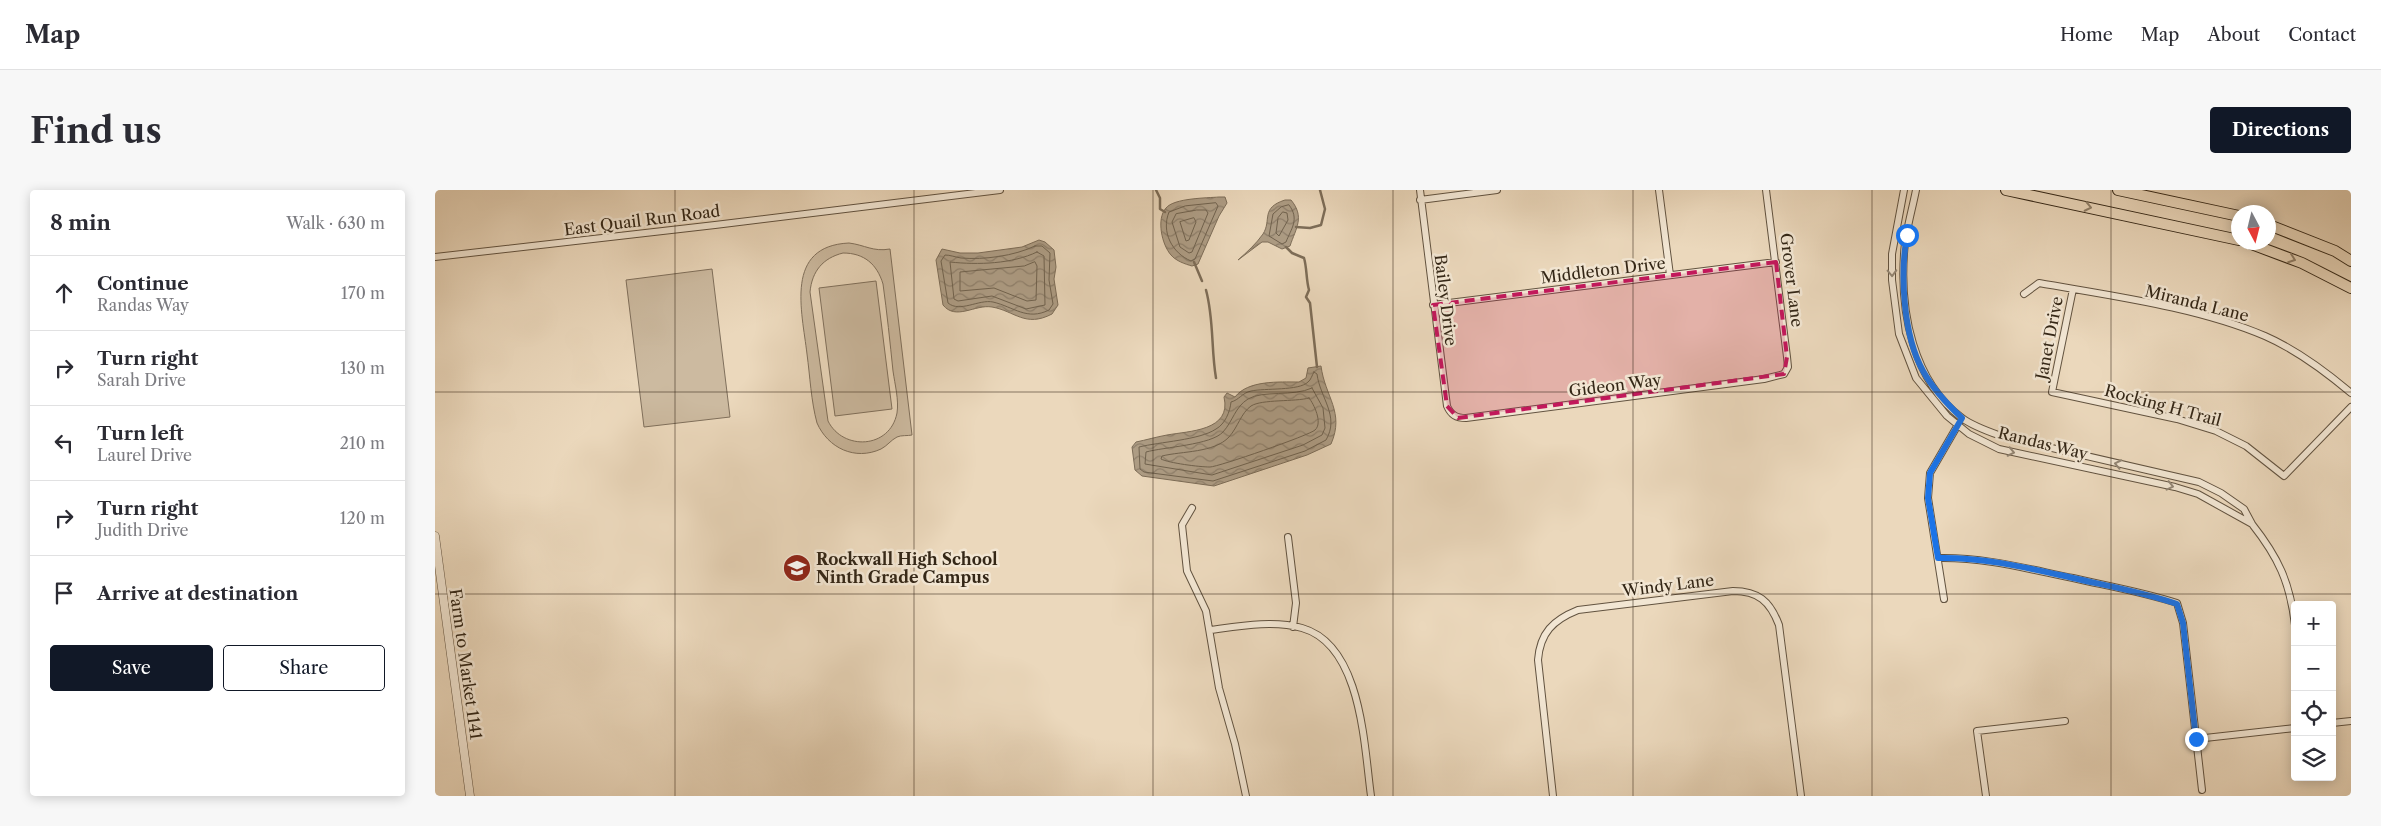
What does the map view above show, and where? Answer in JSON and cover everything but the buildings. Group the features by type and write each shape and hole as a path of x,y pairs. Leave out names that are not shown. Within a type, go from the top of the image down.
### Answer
{"main road":[{"path":"2006,190 2231,238"},
{"path":"2119,190 2231,214"},
{"path":"2276,228 2335,251 2351,261"},
{"path":"2267,250 2302,263 2351,288"}],"street":[{"name":"East Quail Run Road","path":"435,257 678,230 1000,190"},
{"name":"Bailey Drive","path":"1419,190 1445,398 1450,413"},
{"path":"1420,200 1497,190"},
{"path":"1659,190 1670,275"},
{"name":"Grover Lane","path":"1766,190 1788,367 1784,374"},
{"name":"Randas Way","path":"1904,190 1892,268 1899,334 1916,378 1927,394 1957,426 1999,449 2198,494 2251,524"},
{"name":"Randas Way","path":"1917,190 1904,254 1906,303 1910,336 1924,372 1938,393 1962,418 1983,430 2004,437 2199,482 2221,492 2245,509 2251,524 2270,546 2281,567 2291,601"},
{"name":"Middleton Drive","path":"1433,305 1776,262"},
{"name":"Miranda Lane","path":"2024,294 2039,283 2172,309 2225,322 2265,336 2293,351 2351,393"},
{"name":"Janet Drive","path":"2052,392 2073,289"},
{"name":"Gideon Way","path":"1450,413 1458,418 1466,418 1764,379 1784,374"},
{"name":"Rocking H Trail","path":"2052,392 2177,419 2216,431 2246,446 2284,476 2351,407"},
{"path":"1944,599 1928,498 1930,473 1962,418"},
{"path":"1192,508 1182,525 1186,565 1192,581 1201,595 1211,630 1219,688 1235,744 1246,796"},
{"name":"Farm to Market 1141","path":"435,536 470,796"},
{"path":"1288,537 1296,604 1293,627"},
{"path":"1938,558 1967,558 2021,567 2153,596 2177,604 2183,623 2202,790"},
{"name":"Windy Lane","path":"1553,796 1537,660 1539,646 1545,632 1563,616 1577,610 1733,590 1748,591 1761,598 1772,609 1779,624 1801,796"},
{"path":"1211,630 1246,625 1293,627 1303,629 1325,642 1345,666 1359,708 1371,796"},
{"path":"1986,796 1977,731 2065,721"},
{"path":"2336,723 2351,721"},
{"path":"2196,739 2291,728"}],"highlighted area":[{"path":"1776,262 1787,357 1784,374 1458,418 1447,406 1433,305"}],"shaded area":[{"path":"849,243 874,249 890,249 912,435 897,437 881,449 862,454 843,450 828,439 817,423 812,397 802,319 802,284 806,268 814,256 828,247","holes":["843,253 869,261 877,271 883,284 897,398 897,413 893,425 885,434 865,442 844,437 835,431 828,421 810,292 813,278 824,262 836,255"]},
{"path":"712,269 730,417 644,427 626,280"},
{"path":"876,281 892,409 835,416 819,288"}],"water":[{"path":"1225,197 1227,203 1219,216 1198,264 1192,266 1175,259 1168,251 1161,232 1161,219 1166,208 1183,200"},
{"path":"1285,200 1291,200 1298,212 1297,228 1290,246 1282,249 1268,242 1262,242 1238,260 1263,234 1266,229 1269,211 1272,207"},
{"path":"1039,240 1045,242 1054,250 1056,267 1054,279 1058,305 1052,314 1043,318 1027,319 992,307 954,312 948,310 943,305 936,260 942,249 960,253 978,253 1022,247"},
{"path":"1321,366 1335,413 1335,433 1331,444 1307,455 1214,486 1142,476 1135,470 1132,447 1136,442 1207,427 1222,417 1225,408 1224,397 1227,393 1235,397 1248,387 1264,383 1299,382 1306,378 1308,368"}],"waterway":[{"path":"1156,190 1160,198 1160,209 1165,212"},
{"path":"1296,227 1310,228 1321,225 1325,209 1320,190"},
{"path":"1286,247 1292,253 1304,258 1309,290 1306,297 1310,303 1317,367"},
{"path":"1194,262 1202,281"},
{"path":"1206,290 1209,301 1216,378"}],"place":[{"name":"Rockwall High School Ninth Grade Campus","path":"797,568"}],"route":[{"path":"1907,235 1904,271 1910,336 1921,366 1933,387 1962,418 1930,473 1928,498 1938,558 1967,558 2021,567 2153,596 2177,604 2183,623 2196,739"}]}
